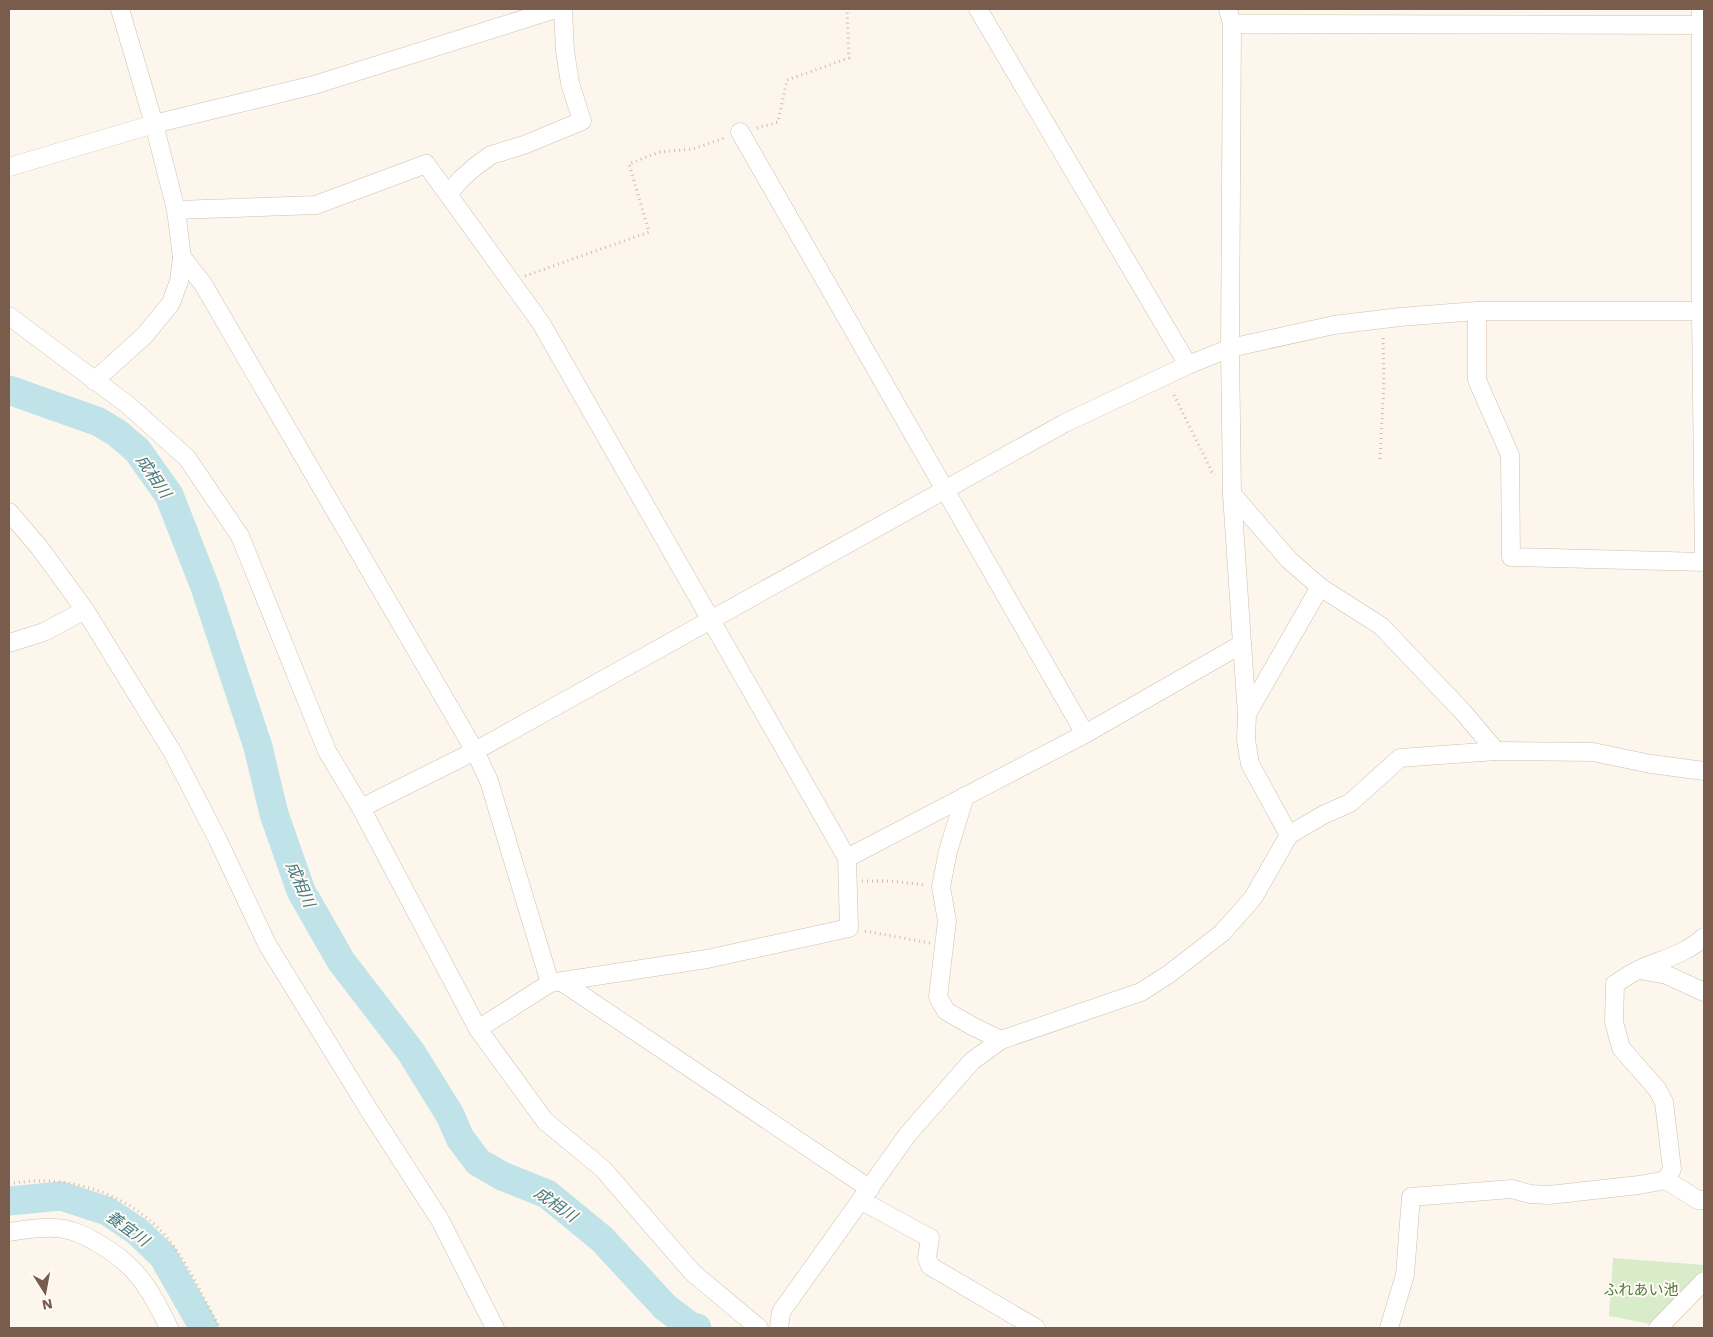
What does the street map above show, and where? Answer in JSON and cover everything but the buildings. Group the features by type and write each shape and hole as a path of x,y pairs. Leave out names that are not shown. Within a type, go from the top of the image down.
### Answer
{"street":[{"path":"94,381 145,335 171,303 179,281 182,258 176,210 154,124 120,9"},
{"path":"9,167 154,124 314,85 556,9"},
{"path":"448,194 461,179 491,156 524,145 582,121 570,83 563,9"},
{"path":"978,9 1188,364"},
{"path":"1290,835 1250,764 1246,740 1247,714 1232,494 1230,16 1702,20 1704,562 1511,557 1510,455 1477,380 1477,311"},
{"path":"740,132 946,489 1084,734"},
{"path":"176,210 316,205 426,164 541,323 847,858 849,928 707,959 556,983 478,1029"},
{"path":"182,258 203,284 475,751 489,781 556,983 930,1238 927,1258 930,1266 1036,1328"},
{"path":"361,808 475,751 1065,423 1188,364 1230,348 1334,325 1477,311 1703,312"},
{"path":"9,316 128,405 187,458 240,536 327,751 361,808 478,1029 545,1121 603,1169 692,1272 759,1328"},
{"path":"1232,494 1289,560 1320,587 1381,626 1463,712 1496,751"},
{"path":"9,512 39,547 85,610 173,753 217,838 267,944 369,1110 440,1220 496,1328"},
{"path":"1247,714 1320,587"},
{"path":"9,643 44,632 85,610"},
{"path":"847,858 1084,734 1242,644"},
{"path":"779,1328 781,1312 908,1134 972,1061 1001,1040 1141,992 1169,974 1222,933 1253,898 1290,835 1323,815 1350,802 1400,758 1496,751 1593,752 1651,764 1704,771"},
{"path":"965,796 948,851 941,887 947,921 938,997 946,1011 1001,1040"},
{"path":"1666,1180 1672,1169 1664,1102 1657,1090 1621,1048 1614,1022 1615,984 1638,970 1674,956 1698,943 1704,937"},
{"path":"1638,970 1667,975 1704,992"},
{"path":"1389,1328 1405,1274 1411,1197 1512,1189 1530,1194 1549,1195 1639,1185 1666,1180 1698,1200 1704,1200"},
{"path":"9,1232 56,1228 84,1235 110,1249 132,1267 156,1300 170,1328"},
{"path":"1659,1328 1704,1281"}],"path":[{"path":"510,281 649,232 630,164 659,152 694,149 740,132 778,122 787,80 849,58 847,9"},
{"path":"1380,459 1384,382 1383,319"},
{"path":"1174,395 1212,472 1232,494"},
{"path":"848,881 890,881 941,887"},
{"path":"849,928 945,946"},
{"path":"9,1184 40,1180 78,1184 128,1204 160,1230 173,1246 220,1328"}],"green space":[{"name":"ふれあい池","path":"1613,1258 1704,1265 1704,1269 1651,1324 1609,1316"}],"waterway":[{"name":"成相川","path":"9,390 99,422 117,433 137,450 169,495 205,587 258,747 274,814 301,891 341,961 411,1052 450,1115 460,1138 478,1162 502,1176 547,1194 602,1239 665,1307 690,1326 697,1328"},
{"name":"養宜川","path":"9,1201 61,1196 107,1211 137,1231 163,1256 204,1328"}]}
